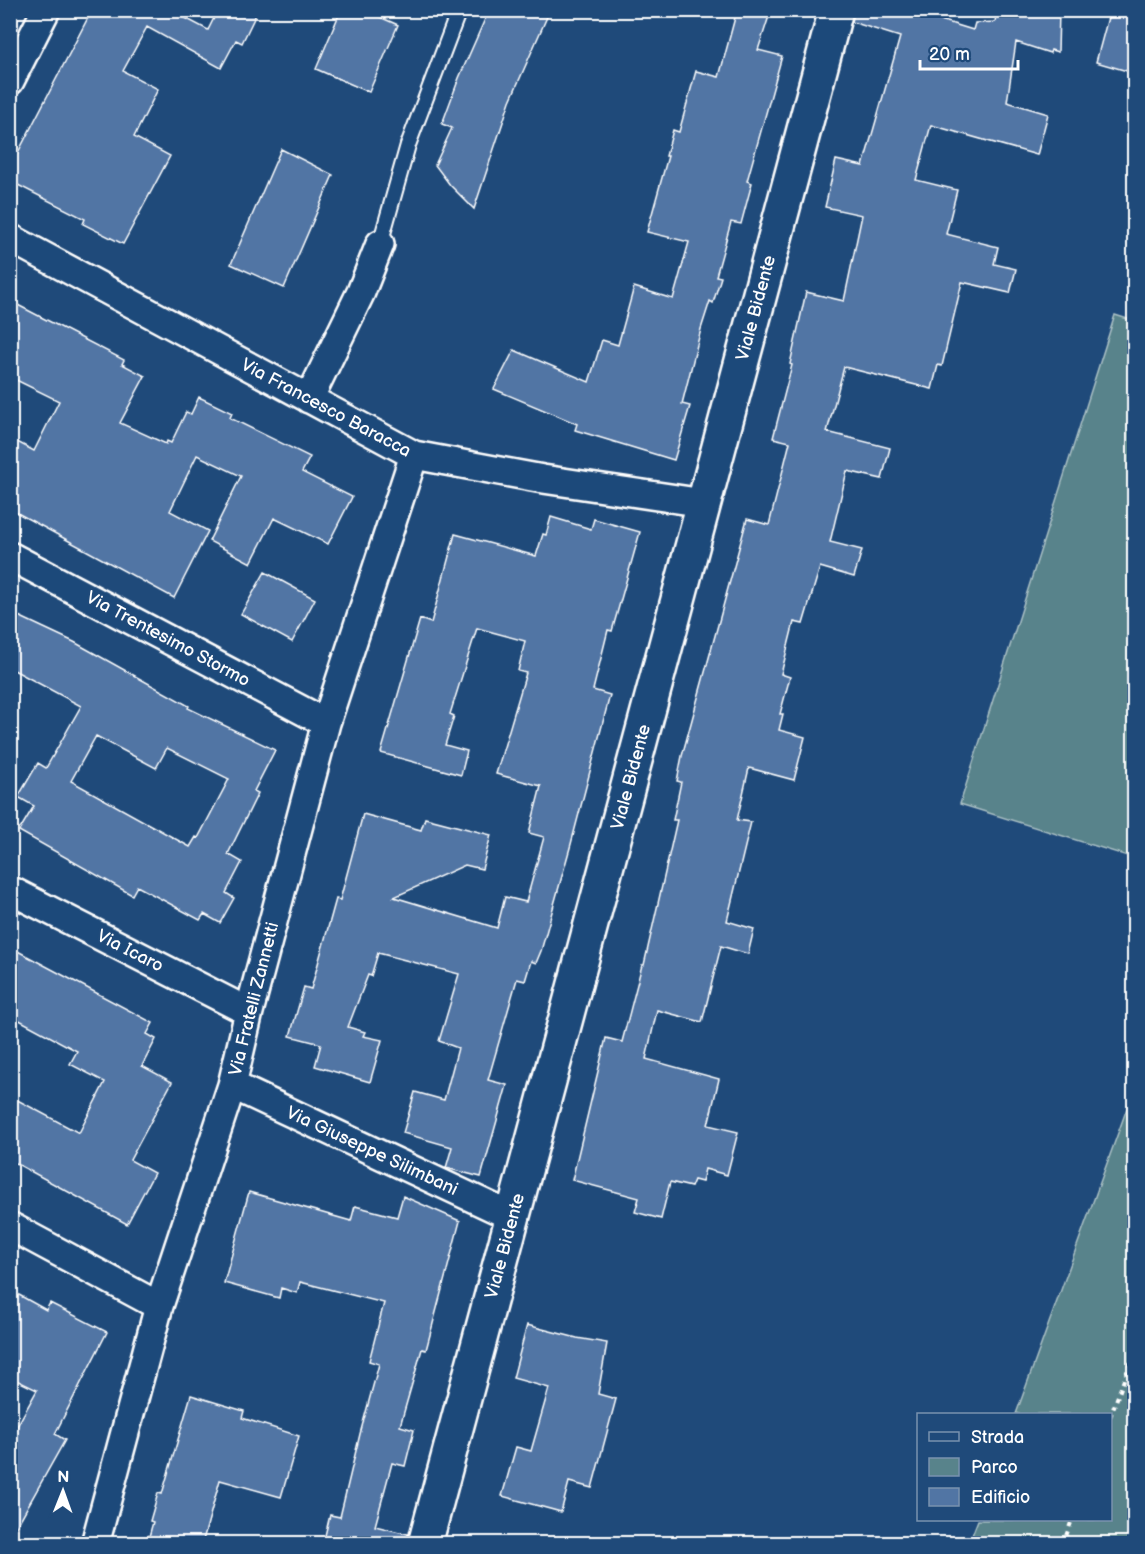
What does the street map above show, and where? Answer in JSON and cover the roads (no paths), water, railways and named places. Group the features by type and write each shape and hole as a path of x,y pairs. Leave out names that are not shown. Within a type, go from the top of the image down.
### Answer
{"street":[{"path":"10,81 46,10"},
{"name":"Viale Bidente","path":"425,1544 836,10"},
{"name":"Via Francesco Baracca","path":"10,238 414,455 543,479 704,503"},
{"path":"309,399 361,292 380,244"},
{"name":"Via Fratelli Zannetti","path":"95,1544 159,1306 232,1085 249,1012 326,723 414,455"},
{"name":"Via Trentesimo Stormo","path":"10,556 326,723"},
{"name":"Via Icaro","path":"10,890 249,1012"},
{"name":"Via Giuseppe Silimbani","path":"232,1085 513,1217"},
{"path":"10,1226 159,1306"}],"lane":[{"path":"380,244 408,145 459,10"}]}
